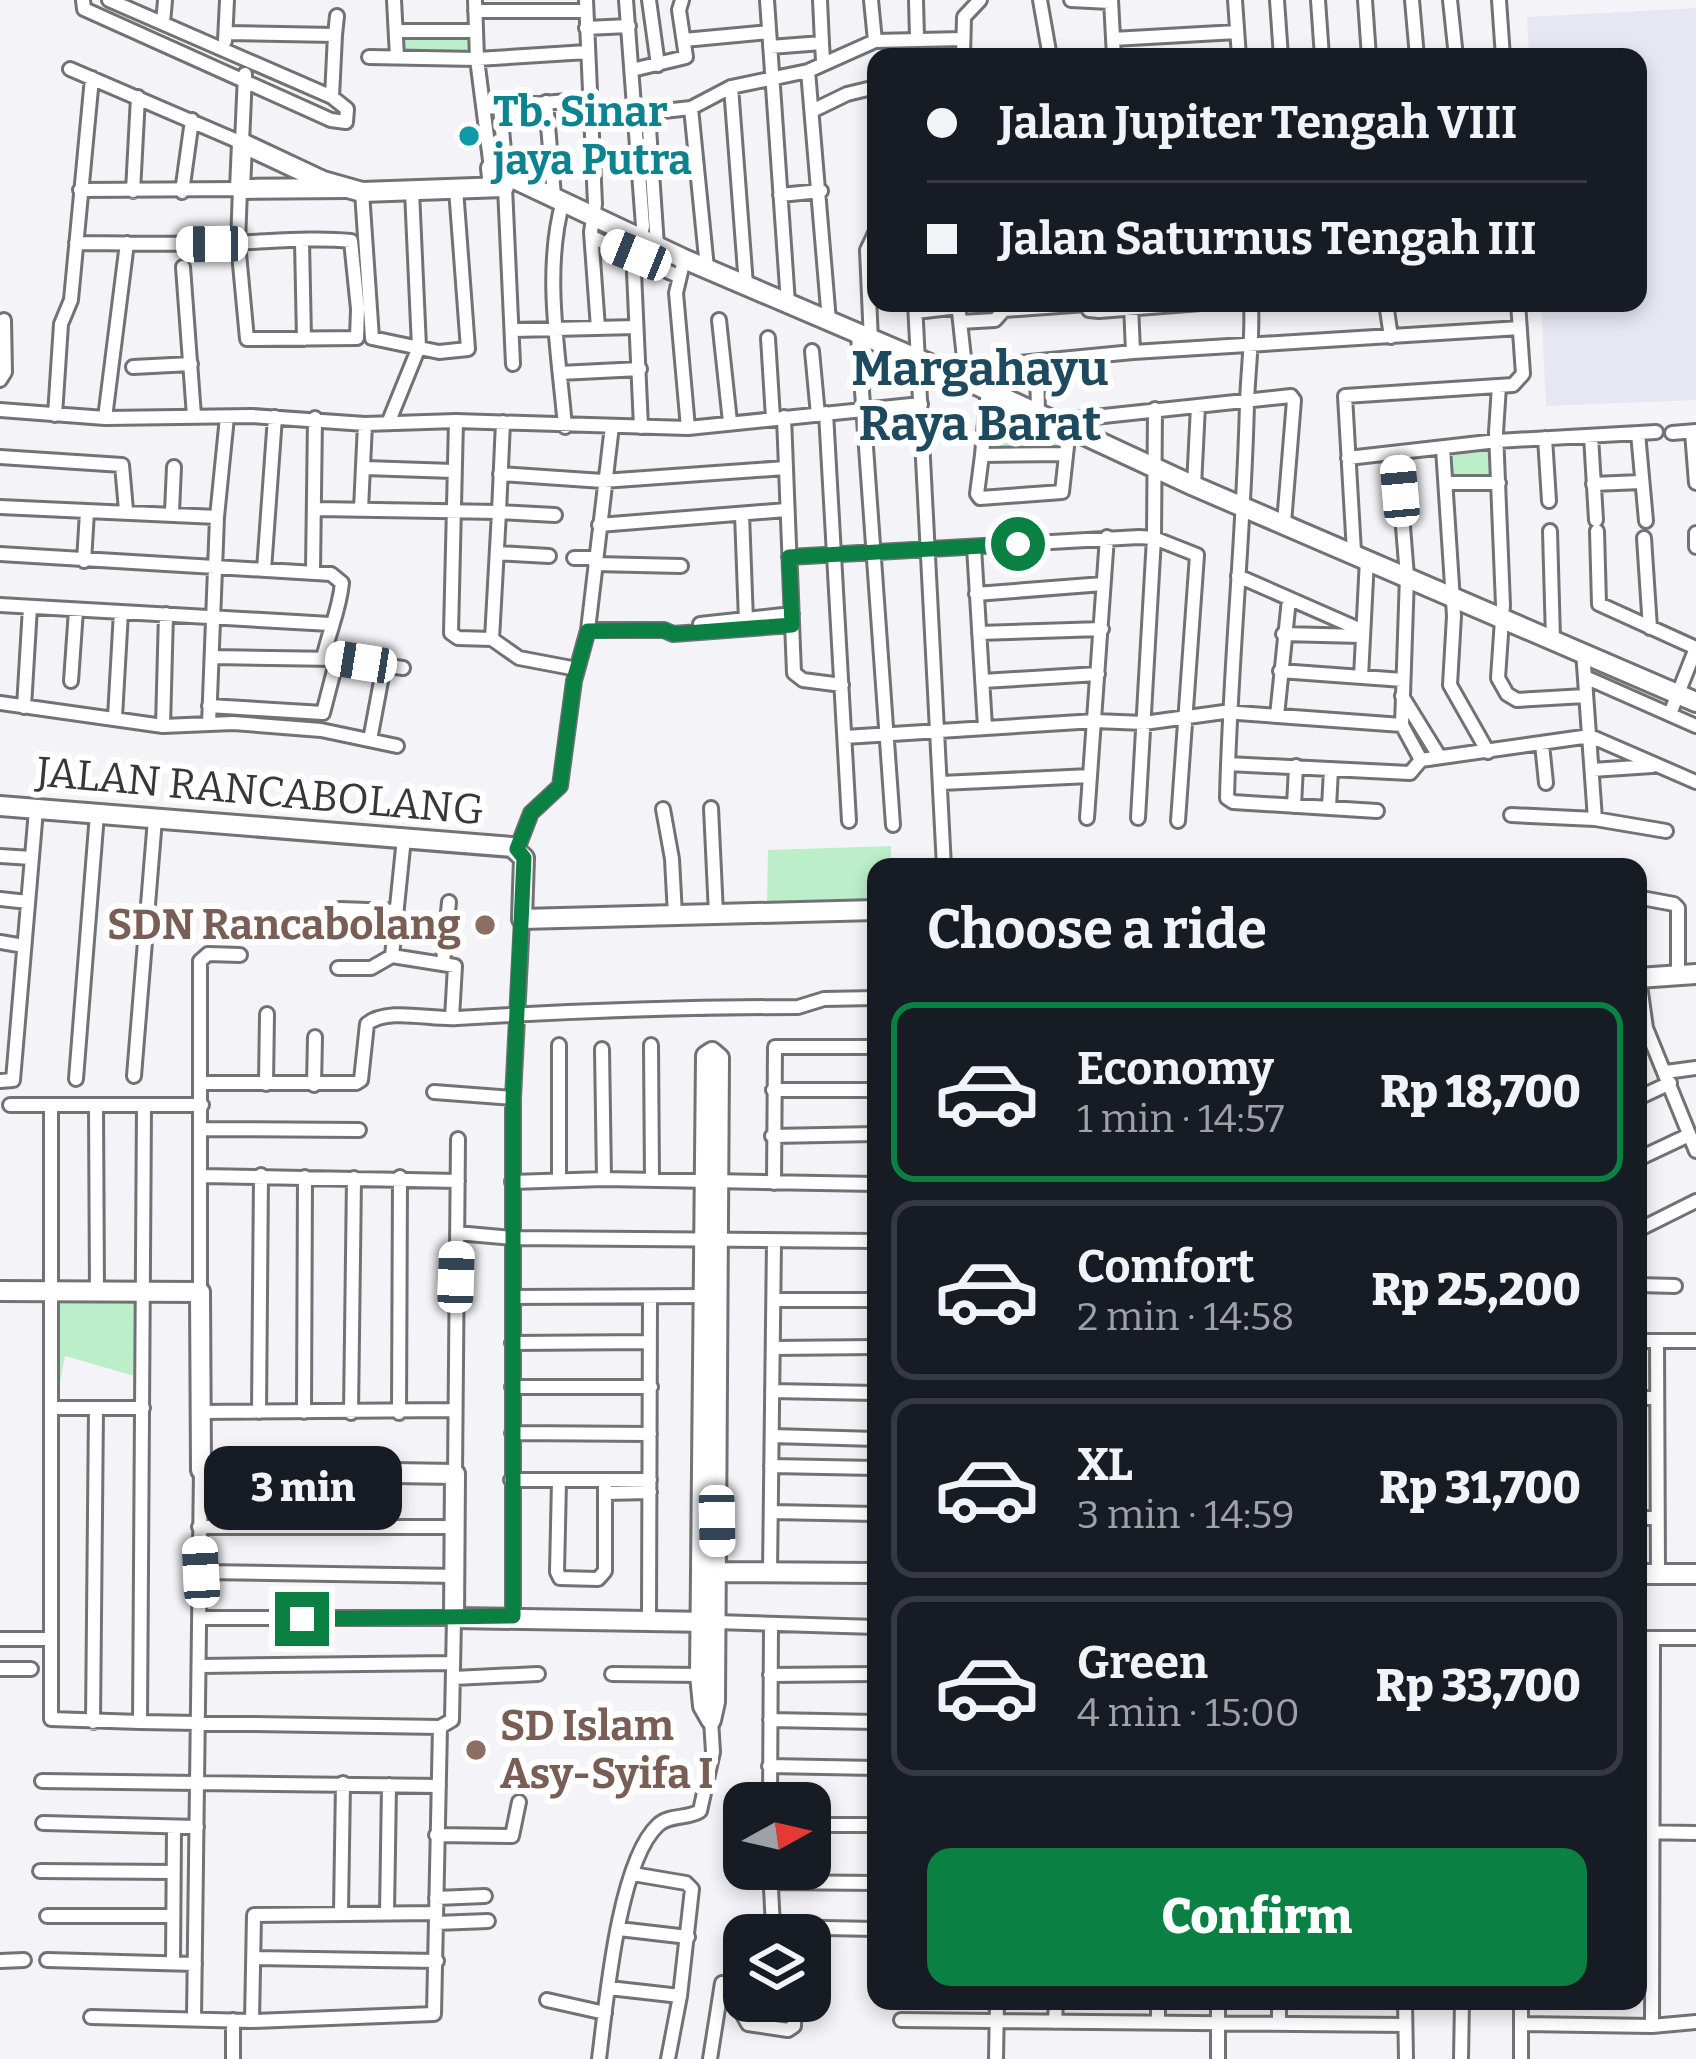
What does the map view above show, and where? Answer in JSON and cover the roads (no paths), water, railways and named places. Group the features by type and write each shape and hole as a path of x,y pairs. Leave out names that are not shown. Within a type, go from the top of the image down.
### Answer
{"street":[{"path":"83,0 84,9 343,123 347,109 332,97 109,0"},
{"path":"163,23 165,0"},
{"path":"224,50 227,0"},
{"path":"394,0 397,57"},
{"path":"626,0 632,70 642,114 637,327 641,427"},
{"path":"649,0 658,65"},
{"path":"682,0 679,10 686,57"},
{"path":"767,0 788,303"},
{"path":"820,0 824,61"},
{"path":"871,0 875,41"},
{"path":"916,0 916,38"},
{"path":"963,48 964,7 980,0"},
{"path":"1040,0 1048,48"},
{"path":"1071,0 1110,1 1114,48"},
{"path":"1235,0 1238,48"},
{"path":"1277,0 1281,48"},
{"path":"1318,0 1321,48"},
{"path":"1365,0 1368,48"},
{"path":"1412,0 1416,48"},
{"path":"1450,0 1455,48"},
{"path":"1498,0 1502,48"},
{"path":"501,190 477,59 475,6 585,5 598,328"},
{"path":"332,97 337,16"},
{"path":"586,28 629,26"},
{"path":"397,31 476,31"},
{"path":"1113,39 1237,32"},
{"path":"226,34 335,35"},
{"path":"632,70 686,57 712,38"},
{"path":"642,114 691,107 730,87 808,70 875,41 963,39"},
{"path":"684,40 822,43"},
{"path":"369,57 477,59 587,52"},
{"path":"76,243 238,243 346,241 354,245 358,334 352,340 247,339 238,243 246,59"},
{"path":"70,69 354,190"},
{"path":"808,70 829,321"},
{"path":"55,416 61,324 71,300 92,79"},
{"path":"730,87 746,285"},
{"path":"812,111 867,89"},
{"path":"133,191 138,97"},
{"path":"484,108 591,99"},
{"path":"546,102 559,199 556,329 565,427"},
{"path":"500,106 513,364"},
{"path":"691,107 707,268"},
{"path":"182,192 192,120"},
{"path":"80,190 354,190 457,198 527,184 559,199 593,227 679,278"},
{"path":"354,190 370,331 376,342 439,352 467,351 457,198"},
{"path":"780,195 820,191"},
{"path":"388,421 419,346 412,198"},
{"path":"302,241 304,339"},
{"path":"105,418 127,243"},
{"path":"867,250 865,408 893,825"},
{"path":"183,267 194,416"},
{"path":"679,278 707,268 944,370 1194,486 1687,698"},
{"path":"679,278 688,428"},
{"path":"915,312 943,858"},
{"path":"959,312 965,368"},
{"path":"960,322 995,320 1001,312"},
{"path":"1131,312 1133,352"},
{"path":"1251,312 1230,801 1377,811"},
{"path":"1387,312 1391,337"},
{"path":"1361,676 1360,555 1345,395 1513,385 1523,374 1519,312"},
{"path":"0,380 5,372 4,320"},
{"path":"719,320 730,422"},
{"path":"513,330 637,327"},
{"path":"944,370 1133,352 1520,328"},
{"path":"768,338 785,468 797,677 842,685"},
{"path":"812,351 837,555 849,821"},
{"path":"990,366 999,397 982,455 977,494 987,499 1062,492 1066,454 1039,386 1037,362"},
{"path":"133,367 191,364"},
{"path":"560,374 640,369"},
{"path":"1498,386 1498,679 1511,698 1585,696"},
{"path":"1054,421 1291,397 1284,524"},
{"path":"0,410 105,418 275,417 365,424 456,421 688,428 921,400"},
{"path":"1194,486 1198,406"},
{"path":"1138,818 1154,538 1155,410"},
{"path":"209,724 217,517 227,417"},
{"path":"264,570 275,417"},
{"path":"313,572 315,418"},
{"path":"456,421 452,633 458,638 492,639 519,658 577,669"},
{"path":"492,639 503,422"},
{"path":"361,509 365,424"},
{"path":"517,849 534,811 560,786 577,669 588,631 613,426"},
{"path":"1348,458 1497,441 1657,432"},
{"path":"1672,433 1694,432 1696,482"},
{"path":"1638,433 1645,519"},
{"path":"1591,436 1598,602 1696,648 1687,698 1670,714"},
{"path":"1544,438 1549,501"},
{"path":"1443,448 1454,596 1450,685 1488,752"},
{"path":"1396,453 1407,576 1402,725 1421,760"},
{"path":"982,455 1066,454"},
{"path":"0,457 122,465 126,510"},
{"path":"172,512 174,467"},
{"path":"364,468 453,471"},
{"path":"500,474 603,481 785,468"},
{"path":"1593,484 1641,482"},
{"path":"1446,483 1498,483"},
{"path":"0,507 217,517"},
{"path":"316,509 555,515"},
{"path":"599,525 787,510"},
{"path":"84,561 87,512"},
{"path":"742,514 746,623"},
{"path":"1550,531 1553,639"},
{"path":"1696,533 1696,547"},
{"path":"789,557 1107,537 1154,538 1198,557 1178,821"},
{"path":"1087,818 1107,537"},
{"path":"1644,538 1650,628"},
{"path":"974,547 985,727"},
{"path":"0,554 313,572 338,577 342,583 337,620 330,624 0,605"},
{"path":"497,554 549,556"},
{"path":"574,558 680,566"},
{"path":"1238,576 1361,633"},
{"path":"976,594 1103,584"},
{"path":"1277,716 1289,598"},
{"path":"24,706 30,608"},
{"path":"71,681 76,610"},
{"path":"115,717 121,611"},
{"path":"163,726 166,614"},
{"path":"588,631 664,630 674,634 792,619"},
{"path":"321,730 330,624"},
{"path":"980,633 1102,629"},
{"path":"1283,634 1361,633"},
{"path":"1583,651 1595,819"},
{"path":"213,657 330,659 403,668"},
{"path":"370,740 384,665"},
{"path":"1280,670 1402,680"},
{"path":"982,681 1098,674"},
{"path":"1585,676 1696,725"},
{"path":"1402,696 1439,756"},
{"path":"0,703 163,726 321,730 397,746"},
{"path":"209,706 323,713"},
{"path":"845,737 1144,723 1232,713 1402,725"},
{"path":"1228,764 1410,773 1421,760 1439,756 1590,736 1696,782"},
{"path":"1542,744 1546,783"},
{"path":"1294,806 1296,766"},
{"path":"1592,770 1659,766"},
{"path":"1329,808 1331,769"},
{"path":"941,783 1090,776"},
{"name":"JALAN RANCABOLANG","path":"0,806 517,849 524,858 522,920"},
{"path":"711,808 716,914"},
{"path":"663,809 675,915"},
{"path":"0,1081 13,1080 36,810"},
{"path":"76,1079 97,814"},
{"path":"1511,815 1595,819 1666,831"},
{"path":"134,1076 154,820"},
{"path":"392,956 392,888 401,838"},
{"path":"0,856 32,858"},
{"path":"0,899 28,902"},
{"path":"1647,899 1678,908 1687,975 1647,977"},
{"path":"443,964 449,902"},
{"path":"340,909 395,904"},
{"path":"513,1616 513,1098 522,920 867,910"},
{"path":"0,942 23,946"},
{"path":"194,2019 201,1618 200,961 208,954 240,955"},
{"path":"338,968 363,970 392,956 453,964 457,970 452,1018"},
{"path":"201,1083 358,1082 367,1024 381,1016 798,1007 824,998 867,998"},
{"path":"266,1084 267,1014"},
{"path":"314,1085 315,1037"},
{"path":"1647,1039 1668,1078 1696,1151"},
{"path":"559,1045 560,1180"},
{"path":"651,1045 652,1180"},
{"path":"774,1183 775,1047 867,1047"},
{"path":"602,1049 604,1179"},
{"path":"599,2059 633,1874 656,1827 664,1820 700,1811 712,1752 712,1239 719,1058 712,1052 706,1055 713,1181"},
{"path":"1647,1092 1696,1068"},
{"path":"773,1090 867,1090"},
{"path":"434,1092 513,1098"},
{"path":"10,1105 202,1105"},
{"path":"140,1722 144,1105"},
{"path":"51,1106 52,1721 440,1727 452,1720 458,1139"},
{"path":"96,1106 97,1292"},
{"path":"202,1129 358,1130"},
{"path":"772,1136 867,1134"},
{"path":"1647,1156 1690,1135"},
{"path":"259,1412 261,1175"},
{"path":"202,1176 458,1181"},
{"path":"304,1412 305,1177"},
{"path":"399,1413 400,1177"},
{"path":"351,1413 354,1178"},
{"path":"512,1182 867,1184"},
{"path":"1647,1226 1696,1201"},
{"path":"458,1233 512,1238 867,1241"},
{"path":"710,1572 706,1296 712,1239"},
{"path":"770,1572 775,1240"},
{"path":"1647,1285 1675,1286"},
{"path":"0,1291 200,1292"},
{"path":"513,1297 706,1296"},
{"path":"650,1297 650,1618"},
{"path":"774,1300 867,1300"},
{"path":"1647,1341 1696,1341"},
{"path":"1657,1341 1657,1518 1648,1574 1696,1574"},
{"path":"512,1343 650,1342"},
{"path":"773,1348 867,1347"},
{"path":"512,1387 651,1387"},
{"path":"772,1391 867,1393"},
{"path":"1647,1398 1656,1398"},
{"path":"51,1408 143,1408"},
{"path":"93,1722 96,1408"},
{"path":"200,1412 453,1410"},
{"path":"512,1433 650,1434"},
{"path":"772,1436 867,1439"},
{"path":"771,1466 867,1468"},
{"path":"201,1470 455,1474"},
{"path":"511,1480 650,1486"},
{"path":"559,1480 556,1572 564,1578 598,1579 605,1571 605,1486"},
{"path":"771,1513 867,1514"},
{"path":"1647,1518 1657,1518"},
{"path":"199,1527 454,1527"},
{"path":"201,1572 457,1576"},
{"path":"710,1572 867,1573"},
{"path":"201,1618 513,1616 867,1627"},
{"path":"709,1622 700,1675 703,1706 711,1720"},
{"path":"770,1782 771,1625"},
{"path":"1647,1638 1696,1638"},
{"path":"1647,1677 1653,1638"},
{"path":"0,1639 51,1639"},
{"path":"200,1666 453,1663"},
{"path":"0,1669 31,1670"},
{"path":"454,1678 538,1674"},
{"path":"612,1674 700,1675"},
{"path":"770,1675 867,1674"},
{"path":"770,1720 867,1722"},
{"path":"434,2014 440,1727"},
{"path":"770,1766 867,1768"},
{"path":"42,1780 439,1786"},
{"path":"341,1912 343,1783"},
{"path":"388,1913 389,1784"},
{"path":"436,1835 512,1836 519,1802"},
{"path":"43,1823 196,1827"},
{"path":"831,1825 867,1825"},
{"path":"173,1963 174,1827"},
{"path":"1647,1833 1696,1833"},
{"path":"1647,1846 1653,1886 1647,1926"},
{"path":"40,1871 173,1872"},
{"path":"633,1874 690,1886 688,1937 668,2059"},
{"path":"831,1880 867,1882"},
{"path":"1647,1886 1653,1886"},
{"path":"436,1898 485,1896"},
{"path":"252,2020 252,1920 260,1914 388,1913 488,1921"},
{"path":"47,1916 172,1916"},
{"path":"831,1931 867,1929"},
{"path":"620,1930 688,1937"},
{"path":"254,1958 437,1960"},
{"path":"0,1961 24,1960"},
{"path":"46,1960 195,1964"},
{"path":"710,2059 722,1983"},
{"path":"609,1988 680,1996"},
{"path":"1647,1998 1652,2026"},
{"path":"548,2000 605,2013"},
{"path":"938,2010 938,2020"},
{"path":"996,2059 998,2010"},
{"path":"1055,2022 1056,2010"},
{"path":"1158,2010 1158,2023"},
{"path":"1218,2010 1218,2059"},
{"path":"1279,2010 1279,2023"},
{"path":"1405,2010 1406,2059"},
{"path":"1460,2059 1462,2010"},
{"path":"1521,2010 1521,2059"},
{"path":"92,2017 449,2017"},
{"path":"233,2020 233,2059"},
{"path":"901,2020 1405,2025"},
{"path":"747,2022 788,2030 794,2022"},
{"path":"1522,2024 1696,2023"}],"place":[{"name":"Tb. Sinar jaya Putra","path":"469,136"},
{"name":"SDN Rancabolang","path":"485,925"},
{"name":"SD Islam Asy-Syifa I","path":"476,1750"}],"district":[{"name":"Margahayu Raya Barat","path":"980,396"}]}
